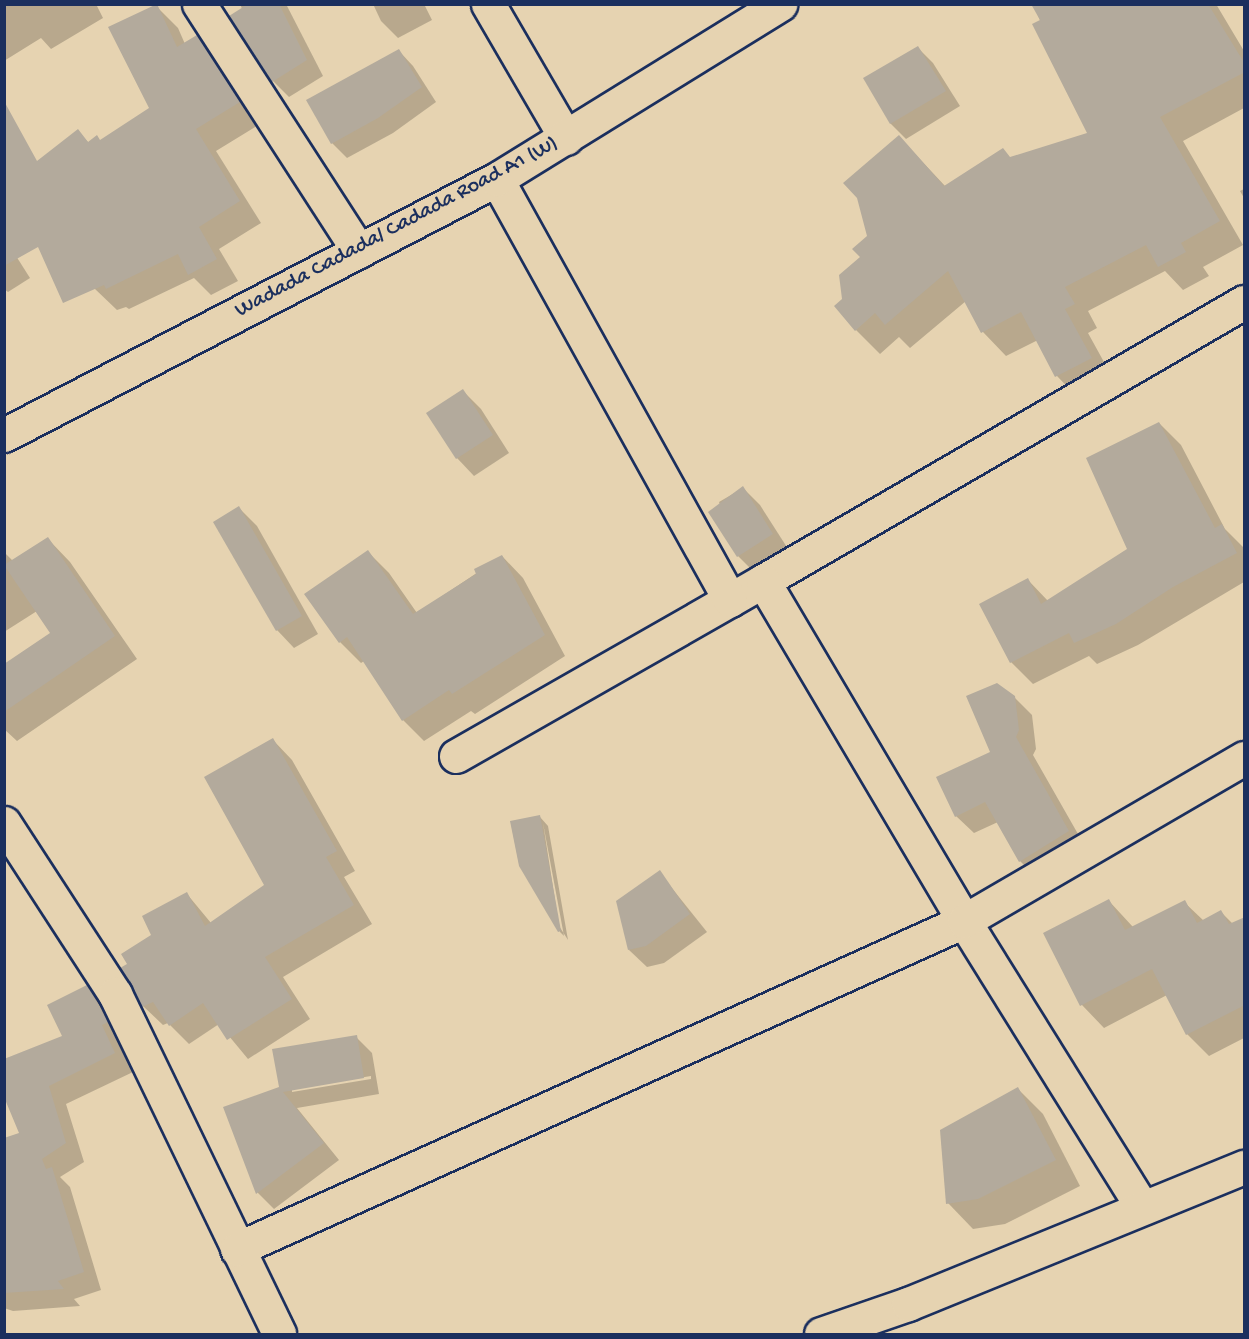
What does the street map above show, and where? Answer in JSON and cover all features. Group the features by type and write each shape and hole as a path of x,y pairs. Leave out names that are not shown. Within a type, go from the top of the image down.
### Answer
{"street":[{"path":"199,4 359,251"},
{"path":"488,4 566,138"},
{"name":"Wadada Cadada/ Cadada Road A1 (W)","path":"5,435 497,179 780,4"},
{"path":"497,179 730,600"},
{"path":"456,756 1245,302"},
{"path":"763,581 964,921 1142,1207"},
{"path":"237,1249 964,921 1245,758"},
{"path":"4,823 115,994 279,1335"},
{"path":"821,1335 908,1304 1245,1167"}],"building":[{"path":"157,4 177,47 197,35 240,102 196,129 240,201 199,227 217,259 188,275 178,254 106,289 104,285 63,303 38,247 4,266 4,101 37,161 78,129 88,142 97,135 100,140 149,108 108,27"},
{"path":"248,4 279,4 307,60 272,82 229,16"},
{"path":"1031,4 1208,4 1245,64 1245,72 1160,117 1220,221 1181,243 1186,252 1158,267 1146,245 1065,287 1075,304 1065,309 1092,358 1055,377 1021,312 981,333 948,271 885,325 875,313 855,331 834,306 842,299 839,275 860,257 852,249 867,236 857,198 843,183 899,135 944,186 1003,148 1010,157 1087,133 1032,24 1040,20"},
{"path":"918,46 946,91 890,124 863,78"},
{"path":"399,49 422,87 378,118 331,144 306,100"},
{"path":"463,389 493,435 456,459 426,413"},
{"path":"1159,422 1215,528 1222,524 1237,553 1173,587 1116,624 1074,643 1069,633 1010,663 979,604 1028,578 1041,604 1127,549 1086,458"},
{"path":"743,486 773,534 737,557 708,512"},
{"path":"239,506 302,616 276,631 213,522"},
{"path":"48,537 115,636 4,712 4,664 50,633 4,565"},
{"path":"368,550 413,614 476,574 474,569 502,555 545,635 452,694 449,690 402,721 347,637 339,643 304,594"},
{"path":"997,683 1015,696 1019,730 1016,737 1069,831 1019,862 985,802 955,817 936,777 990,752 966,696"},
{"path":"273,738 337,851 326,857 354,905 265,957 292,999 227,1040 203,1003 169,1026 153,1002 142,1007 120,968 127,964 121,954 151,935 142,916 187,892 205,926 264,885 204,777"},
{"path":"540,815 561,931 558,932 519,866 510,821"},
{"path":"660,870 690,914 646,946 628,950 616,901"},
{"path":"1109,899 1125,930 1185,900 1197,923 1221,910 1229,924 1245,917 1245,1005 1186,1035 1152,969 1080,1006 1043,933"},
{"path":"87,985 108,1022 102,1025 115,1053 49,1086 66,1143 42,1159 46,1169 52,1167 84,1272 58,1281 64,1289 4,1293 4,1138 19,1133 4,1097 4,1059 62,1036 47,1005"},
{"path":"357,1035 364,1078 283,1092 324,1143 256,1194 223,1107 279,1087 272,1049"},
{"path":"1018,1087 1056,1160 978,1199 946,1204 940,1130"}]}
